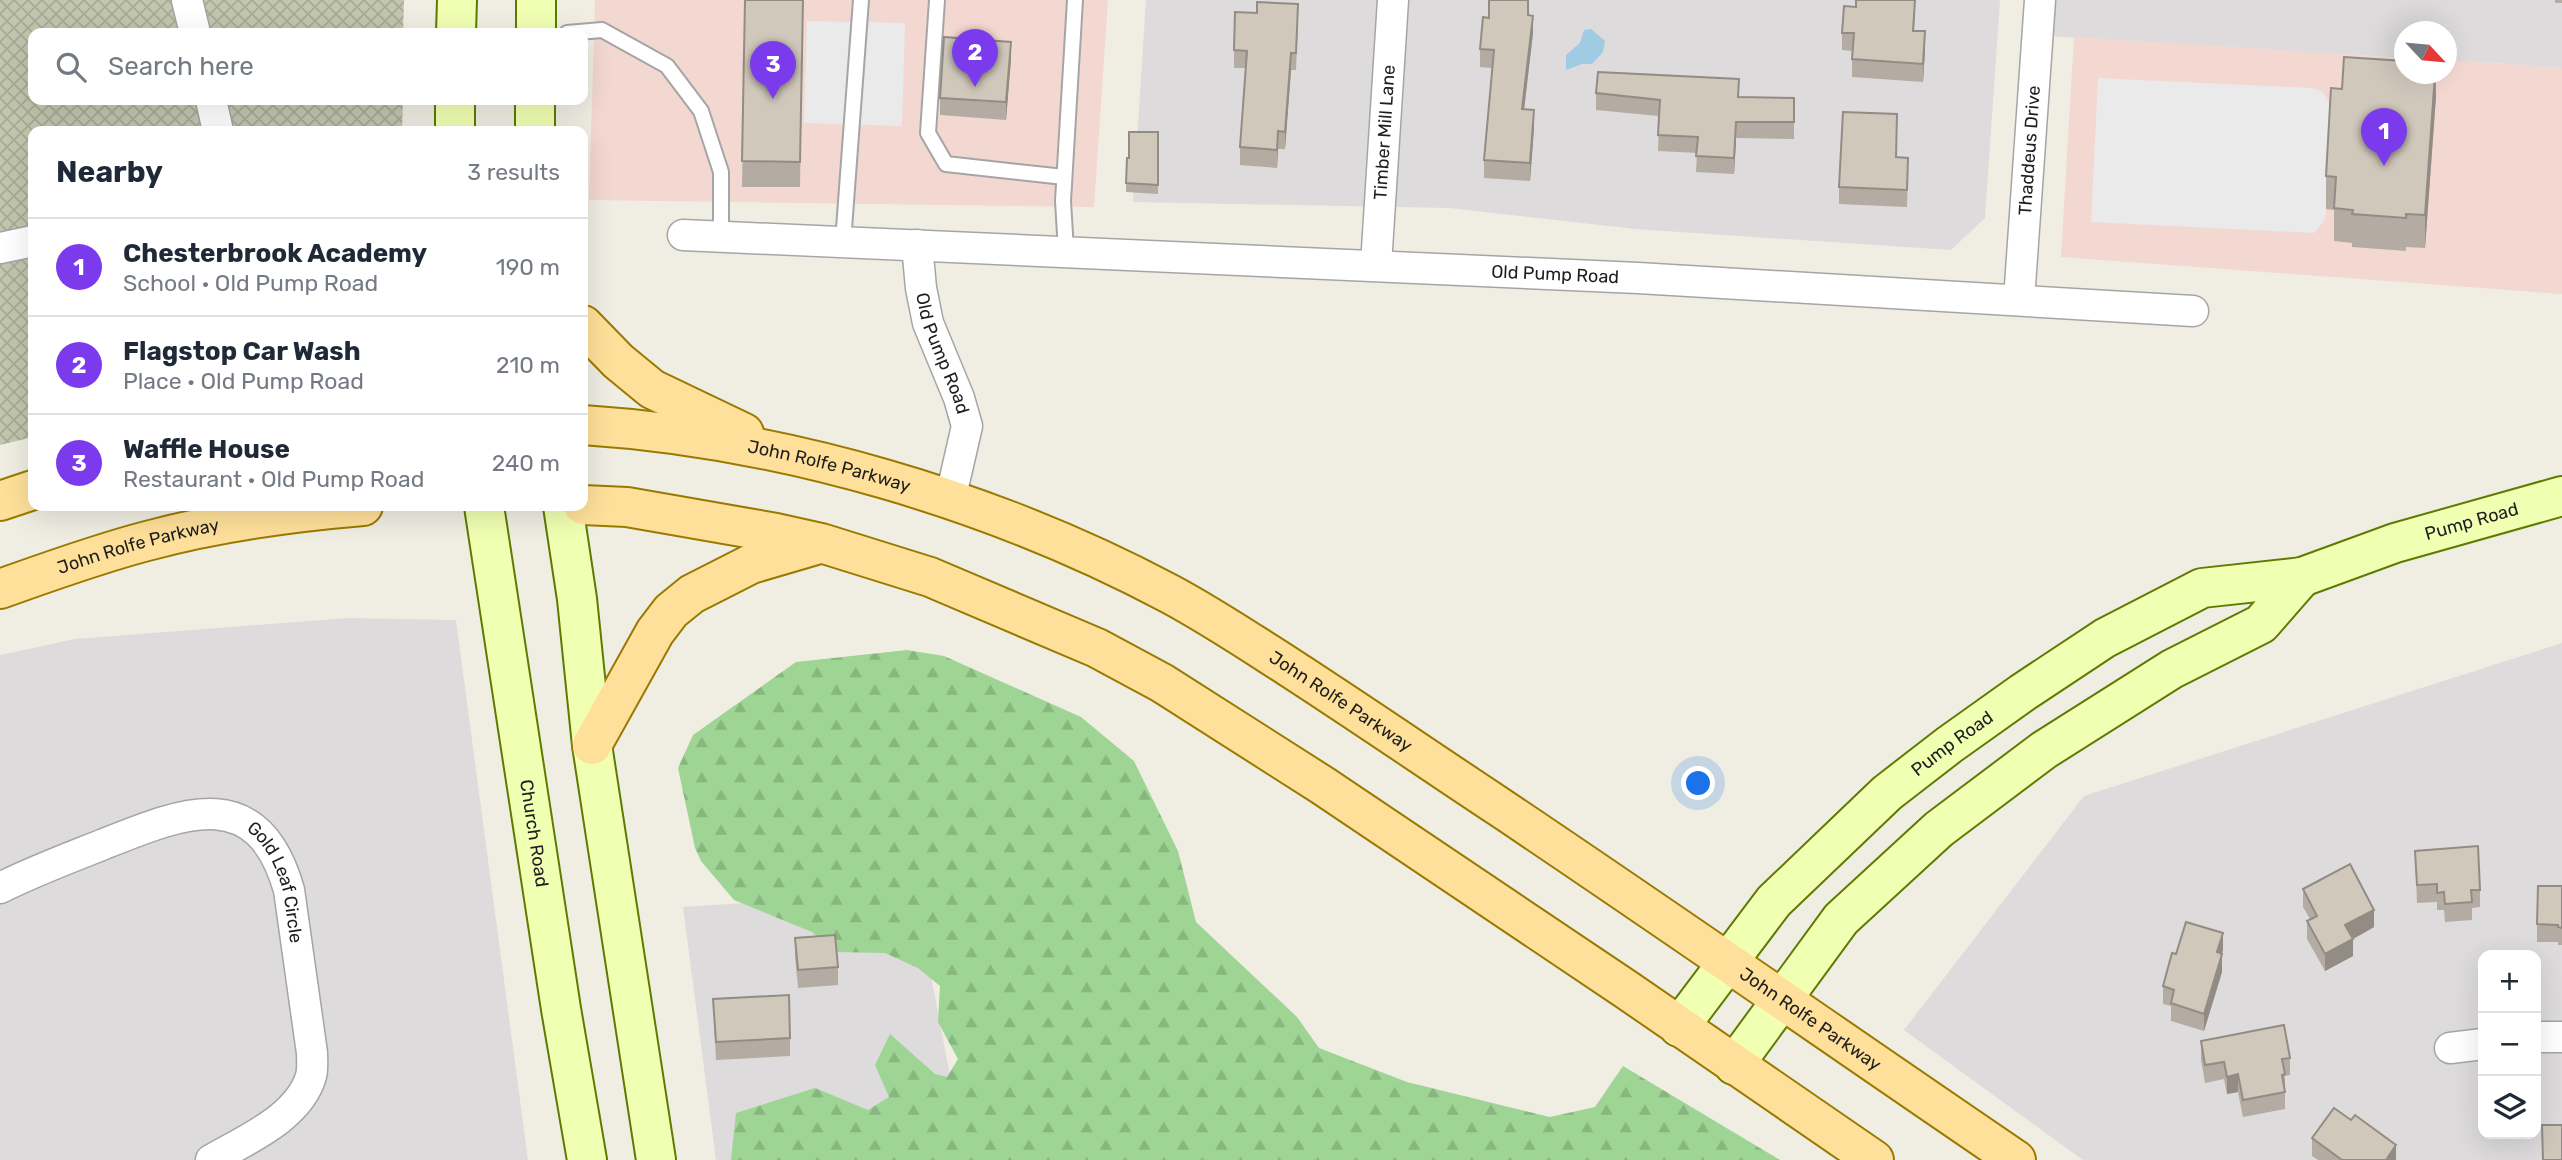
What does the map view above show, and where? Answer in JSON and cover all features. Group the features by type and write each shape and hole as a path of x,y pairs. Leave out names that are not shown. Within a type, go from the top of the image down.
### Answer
{"main road":[{"path":"456,28 457,0"},
{"path":"536,0 536,28"},
{"path":"455,105 455,126"},
{"path":"534,105 536,126"},
{"path":"588,330 618,361 652,389 791,455"},
{"name":"John Rolfe Parkway","path":"588,426 693,438 791,455 950,500 1119,569 1217,622 1328,692 2016,1160"},
{"path":"0,501 28,492"},
{"name":"Pump Road","path":"1679,1027 1774,901 1887,793 2022,693 2105,638 2202,588 2302,577 2395,543 2562,496"},
{"path":"588,505 627,507 821,543 930,577 1097,648 1162,683 1322,785 1628,990 1874,1160"},
{"name":"John Rolfe Parkway","path":"0,589 148,541 215,526 312,511"},
{"name":"Church Road","path":"485,511 561,1009 587,1160"},
{"path":"564,511 577,598 592,745 656,1160"},
{"path":"592,745 655,632 671,611 692,594 741,569 821,543"},
{"name":"Pump Road","path":"1734,1065 1841,919 1939,829 2044,750 2172,669 2261,624 2302,577"}],"street":[{"path":"187,0 194,28"},
{"name":"Timber Mill Lane","path":"1376,265 1393,0"},
{"name":"Thaddeus Drive","path":"2019,300 2040,0"},
{"path":"212,105 217,126"},
{"name":"Old Pump Road","path":"682,235 1376,265 2193,312"},
{"path":"0,248 28,242"},
{"name":"Old Pump Road","path":"917,245 928,323 959,398 967,426 950,500"},
{"name":"Gold Leaf Circle","path":"0,888 147,827 191,814 213,813 237,818 256,830 273,849 283,867 289,890 312,1053 312,1075 302,1095 286,1113 211,1160"},
{"path":"2541,1037 2562,1037"},
{"path":"2450,1048 2478,1045"}],"lane":[{"path":"843,242 861,0"},
{"path":"937,0 928,133 946,164 1064,177"},
{"path":"1066,251 1063,201 1075,0"},
{"path":"588,31 602,30 667,65 701,111 721,172 721,237"}],"shaded area":[{"path":"0,0 404,0 403,28 28,28 28,105 403,105 402,126 28,126 28,438 0,445"},
{"path":"595,0 1108,0 1094,207 589,200"},
{"path":"1146,0 2000,0 1985,218 1951,250 1635,229 1450,208 1133,202"},
{"path":"2051,0 2562,0 2562,68 2457,61 2457,21 2394,21 2394,57 2049,36"},
{"path":"807,21 905,23 902,126 804,123"},
{"path":"2074,37 2394,57 2394,84 2457,84 2457,61 2562,68 2562,294 2061,257"},
{"path":"2098,78 2312,88 2323,92 2333,110 2324,221 2314,233 2091,222"},
{"path":"347,618 456,620 528,1160 0,1160 0,655 75,639"},
{"path":"2562,643 2562,1160 2083,1160 1904,1030 2084,796"},
{"path":"915,892 966,1160 716,1160 683,907"}],"green space":[{"path":"907,650 944,656 1081,717 1134,761 1178,851 1196,922 1297,1017 1319,1048 1407,1082 1550,1117 1595,1107 1623,1066 1780,1160 731,1160 736,1113 815,1088 868,1110 889,1097 875,1065 890,1034 935,1074 947,1077 958,1059 938,1022 940,986 918,968 885,953 835,952 812,932 734,900 701,861 695,848 678,768 693,735 796,662"}],"water":[{"path":"1591,29 1605,41 1603,52 1592,64 1582,64 1566,70 1566,55 1580,43 1584,30"}],"building":[{"path":"745,0 803,0 800,162 742,161"},
{"path":"1489,0 1528,0 1528,15 1533,16 1522,109 1534,110 1530,163 1484,160 1494,50 1480,49 1483,17 1489,18"},
{"path":"1856,0 1915,0 1913,31 1925,31 1923,64 1852,59 1854,33 1842,33 1844,6 1856,7"},
{"path":"1257,2 1298,4 1296,53 1291,53 1285,132 1278,131 1277,150 1240,147 1247,51 1234,50 1235,12 1257,13"},
{"path":"944,37 1011,42 1006,102 940,98"},
{"path":"2344,57 2394,60 2394,84 2434,84 2425,215 2406,214 2406,218 2352,214 2353,210 2334,208 2336,177 2326,176 2331,88 2342,89"},
{"path":"1598,72 1739,79 1738,97 1794,98 1794,122 1736,122 1734,158 1696,156 1698,137 1658,135 1660,100 1596,93"},
{"path":"1843,112 1897,114 1896,157 1908,158 1907,190 1839,187"},
{"path":"1129,132 1158,132 1158,185 1126,183"},
{"path":"2478,846 2480,890 2471,890 2472,902 2445,904 2444,892 2437,893 2437,884 2417,885 2415,851"},
{"path":"2350,864 2374,910 2345,925 2353,939 2325,954 2307,921 2317,916 2303,889"},
{"path":"2538,886 2562,886 2562,928 2558,925 2537,924"},
{"path":"2186,922 2223,933 2217,952 2222,954 2204,1014 2171,1003 2174,990 2163,986 2172,953 2176,954"},
{"path":"835,935 838,967 798,970 795,938"},
{"path":"789,995 790,1038 716,1042 713,999"},
{"path":"2284,1025 2290,1058 2282,1059 2285,1092 2243,1100 2238,1074 2227,1077 2224,1062 2205,1065 2201,1041"},
{"path":"2334,1108 2351,1120 2355,1115 2396,1145 2386,1160 2342,1160 2312,1138"},
{"path":"2542,1125 2562,1125 2562,1160 2543,1160"}],"place":[{"name":"Flagstop Car Wash","path":"975,87"},
{"name":"Waffle House","path":"773,99"},
{"name":"Chesterbrook Academy","path":"2384,166"}]}
